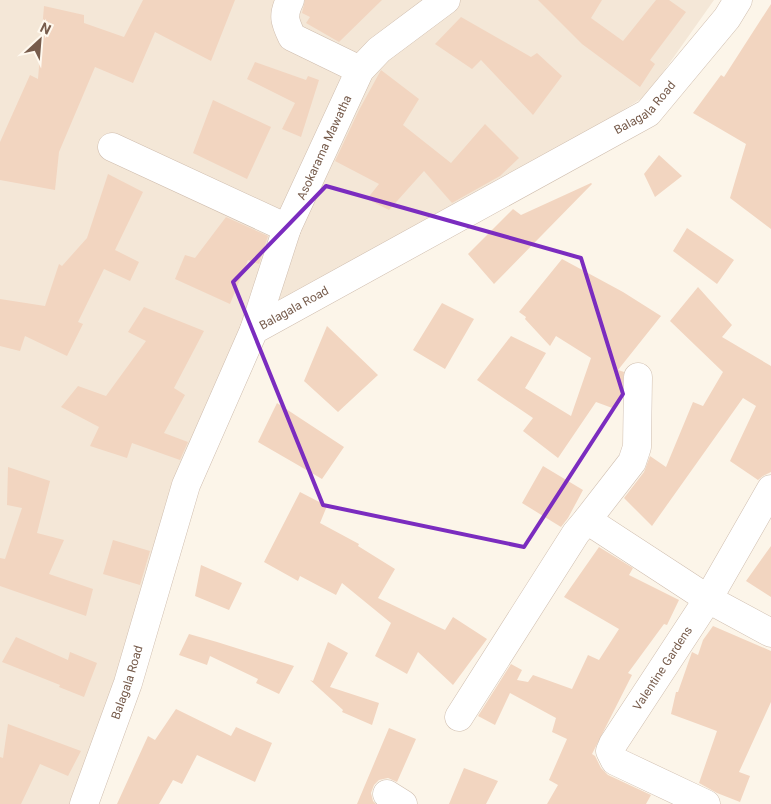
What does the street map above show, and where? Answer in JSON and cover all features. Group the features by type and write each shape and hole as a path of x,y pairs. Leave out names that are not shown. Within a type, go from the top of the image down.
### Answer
{"street":[{"path":"290,0 286,9 285,21 292,37 360,70"},
{"name":"Asokarama Mawatha","path":"254,330 287,228 360,70 379,50 446,0"},
{"name":"Balagala Road","path":"84,804 128,683 186,485 254,330 648,113 727,18 738,0"},
{"path":"112,147 287,228"},
{"path":"459,717 576,533 632,462 637,447 638,377"},
{"name":"Valentine Gardens","path":"706,804 615,761 610,751 708,599 771,489"},
{"path":"587,520 708,599 771,633"}],"highlighted area":[{"path":"326,186 581,258 623,394 524,547 323,505 233,282"}],"shaded area":[{"path":"0,0 714,0 647,95 531,168 248,325 76,804 0,804"}],"building":[{"path":"143,0 235,0 211,61 155,32 133,83 95,67 59,152 55,190 0,180 0,142 30,75 38,79 44,6 84,15 84,23 124,37"},
{"path":"305,0 382,0 339,42 306,23 310,17 302,13"},
{"path":"538,0 602,0 591,18 623,41 656,0 669,0 686,12 650,60 655,64 640,87 582,44"},
{"path":"771,4 771,229 730,198 746,144 693,113 721,75 724,77"},
{"path":"461,17 531,57 537,53 562,76 533,115 481,60 472,69 435,44"},
{"path":"255,62 306,80 308,76 319,80 301,137 282,129 295,103 247,79"},
{"path":"381,70 419,99 403,125 451,163 485,124 519,158 500,176 452,203 424,171 389,210 367,199 379,184 335,161 359,110"},
{"path":"213,100 271,127 247,179 193,153"},
{"path":"659,155 682,176 655,197 644,174"},
{"path":"108,174 143,192 115,250 139,262 130,281 104,269 78,322 83,324 67,356 25,336 20,351 0,346 0,299 45,306 59,264 62,266 87,238"},
{"path":"591,183 494,284 468,254 513,209 521,215"},
{"path":"226,217 268,236 259,264 248,260 230,304 175,279 185,255 195,258"},
{"path":"687,228 734,260 717,284 673,251"},
{"path":"562,259 623,292 661,316 618,370 624,372 622,392 615,409 596,402 558,458 523,431 533,418 477,380 511,336 546,353 525,388 571,416 591,358 556,336 550,346 525,319 526,317 519,312"},
{"path":"698,287 732,325 722,337 771,366 771,472 758,480 730,461 756,406 743,398 652,526 624,498 644,472 650,456 666,467 693,402 703,406 723,372 670,321"},
{"path":"442,303 474,319 445,369 413,350"},
{"path":"144,307 204,331 174,388 185,395 164,433 188,442 180,460 132,443 127,458 90,446 99,427 61,407 78,386 106,396 146,341 128,332"},
{"path":"327,326 378,375 338,412 304,381"},
{"path":"277,403 344,447 322,479 258,442"},
{"path":"543,466 583,490 561,527 522,503"},
{"path":"8,467 50,481 37,533 64,540 49,574 93,589 86,616 0,586 0,558 5,559 22,508 7,505"},
{"path":"300,492 327,506 320,523 359,544 358,546 395,569 378,598 445,630 453,617 487,639 453,685 418,652 407,674 375,656 391,623 342,583 336,595 300,576 298,581 264,562"},
{"path":"113,540 150,551 140,585 103,574"},
{"path":"771,546 771,597 746,581"},
{"path":"599,547 633,568 629,575 679,600 667,625 664,624 628,673 632,675 592,754 608,775 651,795 646,804 547,804 558,785 549,780 567,739 552,732 556,718 510,693 495,725 478,716 511,664 522,670 517,680 528,682 533,675 572,689 588,655 599,660 619,629 564,597"},
{"path":"201,565 242,583 229,610 195,596"},
{"path":"713,626 771,651 771,702 739,772 750,776 740,802 717,793 699,783 717,731 671,714 676,692 678,692 692,652 698,655 703,640"},
{"path":"189,634 294,666 279,694 256,683 258,679 210,656 207,665 179,655"},
{"path":"16,637 68,660 70,652 97,663 84,697 59,687 60,685 2,662"},
{"path":"328,642 348,653 330,687 379,703 372,725 342,712 343,710 310,680 313,681"},
{"path":"176,709 231,736 236,727 272,743 255,782 197,755 182,784 173,780 159,804 117,804 148,736 155,740"},
{"path":"8,724 81,751 68,776 40,764 21,804 0,804 0,757 3,758"},
{"path":"389,728 416,739 397,782 388,778 379,780 374,785 371,793 376,804 357,804"},
{"path":"464,768 498,781 486,804 449,804"}]}
